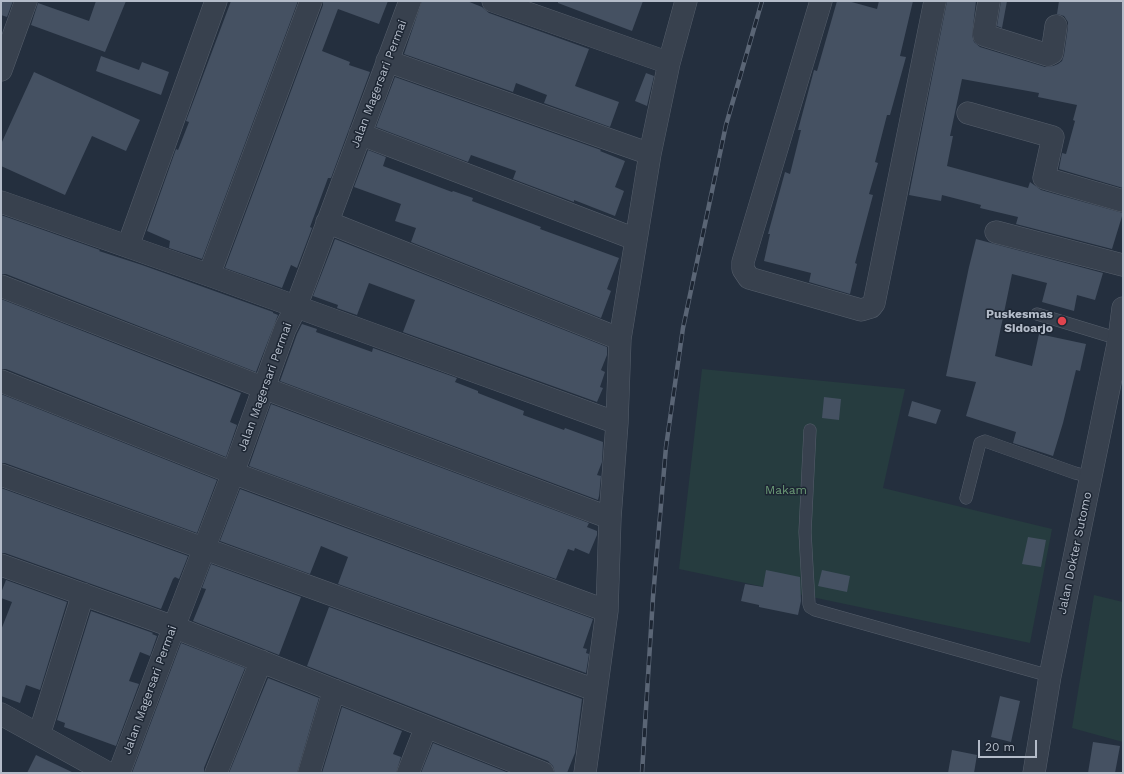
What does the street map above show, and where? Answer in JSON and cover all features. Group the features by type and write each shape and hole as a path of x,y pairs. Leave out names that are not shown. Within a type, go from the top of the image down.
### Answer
{"street":[{"path":"1,70 26,1"},
{"path":"128,246 216,1"},
{"path":"209,275 311,1"},
{"name":"Jalan Magersari Permai","path":"119,773 233,473 285,329 296,307 410,1"},
{"path":"493,1 669,63"},
{"path":"585,773 595,690 607,611 610,518 617,423 620,339 635,239 650,154 669,63 686,1"},
{"path":"822,1 743,262 743,269 749,278 861,310 871,307 874,303 935,1"},
{"path":"989,1 984,35 1048,55 1052,53 1056,26"},
{"path":"387,61 650,154"},
{"path":"968,113 1053,137 1044,178 1123,202"},
{"path":"360,134 635,239"},
{"path":"1,202 209,275 617,423"},
{"path":"327,222 620,339"},
{"path":"996,232 1123,265"},
{"path":"1,286 264,388 610,518"},
{"name":"Jalan Dokter Sutomo","path":"1034,773 1050,676 1121,339 1123,308"},
{"path":"1,381 233,473 607,611"},
{"path":"1,474 595,690"},
{"path":"1,565 174,627 334,690 426,727 502,765 543,773"},
{"path":"39,735 83,594"},
{"path":"216,773 261,662"},
{"path":"310,773 334,690"},
{"path":"1,714 108,773"},
{"path":"408,773 426,727"}],"lane":[{"path":"1037,314 1121,339"},
{"path":"810,430 805,532 808,604 810,607 815,610 1050,676"},
{"path":"966,498 980,443 985,441 1075,473 1091,477"}],"green space":[{"name":"Makam","path":"702,369 905,389 883,488 1052,529 1030,643 679,569"},
{"path":"1094,595 1123,602 1123,742 1072,728"}],"building":[{"path":"1,1 13,1 7,17 1,15"},
{"path":"96,1 126,1 105,52 31,25 38,3 89,21"},
{"path":"231,1 298,1 202,259 169,248 170,241 147,231 176,149 178,150 189,122 186,121"},
{"path":"323,1 388,1 379,24 338,9 322,51 350,62 349,65 370,72 331,178 328,178 297,268 291,265 282,288 225,268 323,5"},
{"path":"422,1 467,1 482,7 489,13 589,49 575,86 619,102 610,127 544,103 547,95 516,83 513,92 404,54"},
{"path":"558,1 643,1 632,31 558,3"},
{"path":"837,1 848,1 877,9 879,1 913,1 900,56 906,57 890,115 887,115 875,162 878,163 869,194 873,195 855,263 857,264 850,294 809,282 811,273 764,261 770,234 768,234 785,172 790,174 801,130 798,130 814,70 817,71"},
{"path":"947,1 976,1 972,35 974,42 980,47 1045,67 1058,64 1062,61 1064,55 1068,22 1064,16 1057,14 1059,1 1123,1 1123,188 1059,169 1062,153 1066,154 1075,121 1073,120 1077,105 1038,97 1039,93 962,79 950,136 953,136 947,166 1028,188 1030,182 1041,190 1123,213 1112,249 1016,224 1018,217 980,208 981,205 942,195 941,201 909,195"},
{"path":"1001,1 1007,1 1002,28 997,26"},
{"path":"101,56 139,70 142,62 169,72 161,95 96,71"},
{"path":"34,72 140,120 126,151 92,136 65,195 1,166 1,144"},
{"path":"646,73 654,76 647,106 635,101"},
{"path":"395,77 601,150 600,151 625,161 615,187 624,191 615,216 513,179 516,171 471,155 468,162 376,127"},
{"path":"368,150 386,157 383,166 452,192 453,191 473,198 472,201 541,227 540,229 619,258 607,289 611,291 601,318 411,242 416,228 395,221 401,204 354,187"},
{"path":"1,215 278,315 256,372 6,274 1,274"},
{"path":"335,239 607,347 607,355 601,370 605,372 600,387 603,388 597,402 403,332 415,300 369,283 357,315 337,308 338,305 313,296"},
{"path":"976,239 1103,273 1095,300 1077,295 1074,311 1042,302 1047,283 1012,274 995,356 1032,366 1039,334 1086,344 1080,371 1076,370 1053,456 1013,443 1016,432 966,416 976,382 946,376"},
{"path":"1,299 241,393 230,422 237,425 226,457 6,369 1,369"},
{"path":"302,324 317,329 316,332 372,352 373,348 457,378 455,382 478,391 478,393 524,411 523,415 603,442 602,462 597,475 601,476 598,500 280,381"},
{"path":"1,394 217,480 197,533 5,463 1,463"},
{"path":"824,397 841,399 839,420 822,418"},
{"path":"912,401 941,410 936,424 908,416"},
{"path":"271,404 589,523 587,527 597,531 597,535 589,554 575,548 574,551 568,549 556,579 249,466"},
{"path":"1,488 188,556 179,579 175,577 173,579 161,609 5,553 1,553"},
{"path":"240,489 593,619 583,648 587,649 586,653 589,654 586,673 338,584 348,557 321,546 310,574 220,541"},
{"path":"1028,537 1046,540 1041,567 1022,564"},
{"path":"211,564 301,597 279,655 193,621 206,589 202,588"},
{"path":"766,570 800,577 801,601 798,615 759,607 759,605 741,601 745,584 763,587"},
{"path":"822,570 850,576 847,592 818,586"},
{"path":"6,580 67,602 40,690 26,685 20,703 1,696 1,630 12,602 1,598 1,593"},
{"path":"329,607 582,699 575,753 567,773 555,773 553,766 548,761 307,666"},
{"path":"91,611 153,633 152,634 157,636 150,656 140,652 129,681 139,684 116,746 64,727 65,723 57,720"},
{"path":"181,643 245,668 204,768 204,773 132,773"},
{"path":"268,678 319,698 297,773 229,773"},
{"path":"1000,696 1020,701 1011,742 991,737"},
{"path":"342,707 402,731 393,754 401,757 396,773 322,773"},
{"path":"1093,742 1120,746 1115,773 1088,773"},
{"path":"433,743 509,773 421,773"},
{"path":"952,750 977,755 974,773 948,773"},
{"path":"36,755 74,773 27,773"}],"railway":[{"path":"642,773 653,597 666,447 683,328 726,125 762,1"}],"place":[{"name":"Puskesmas Sidoarjo","path":"1062,321"}]}
